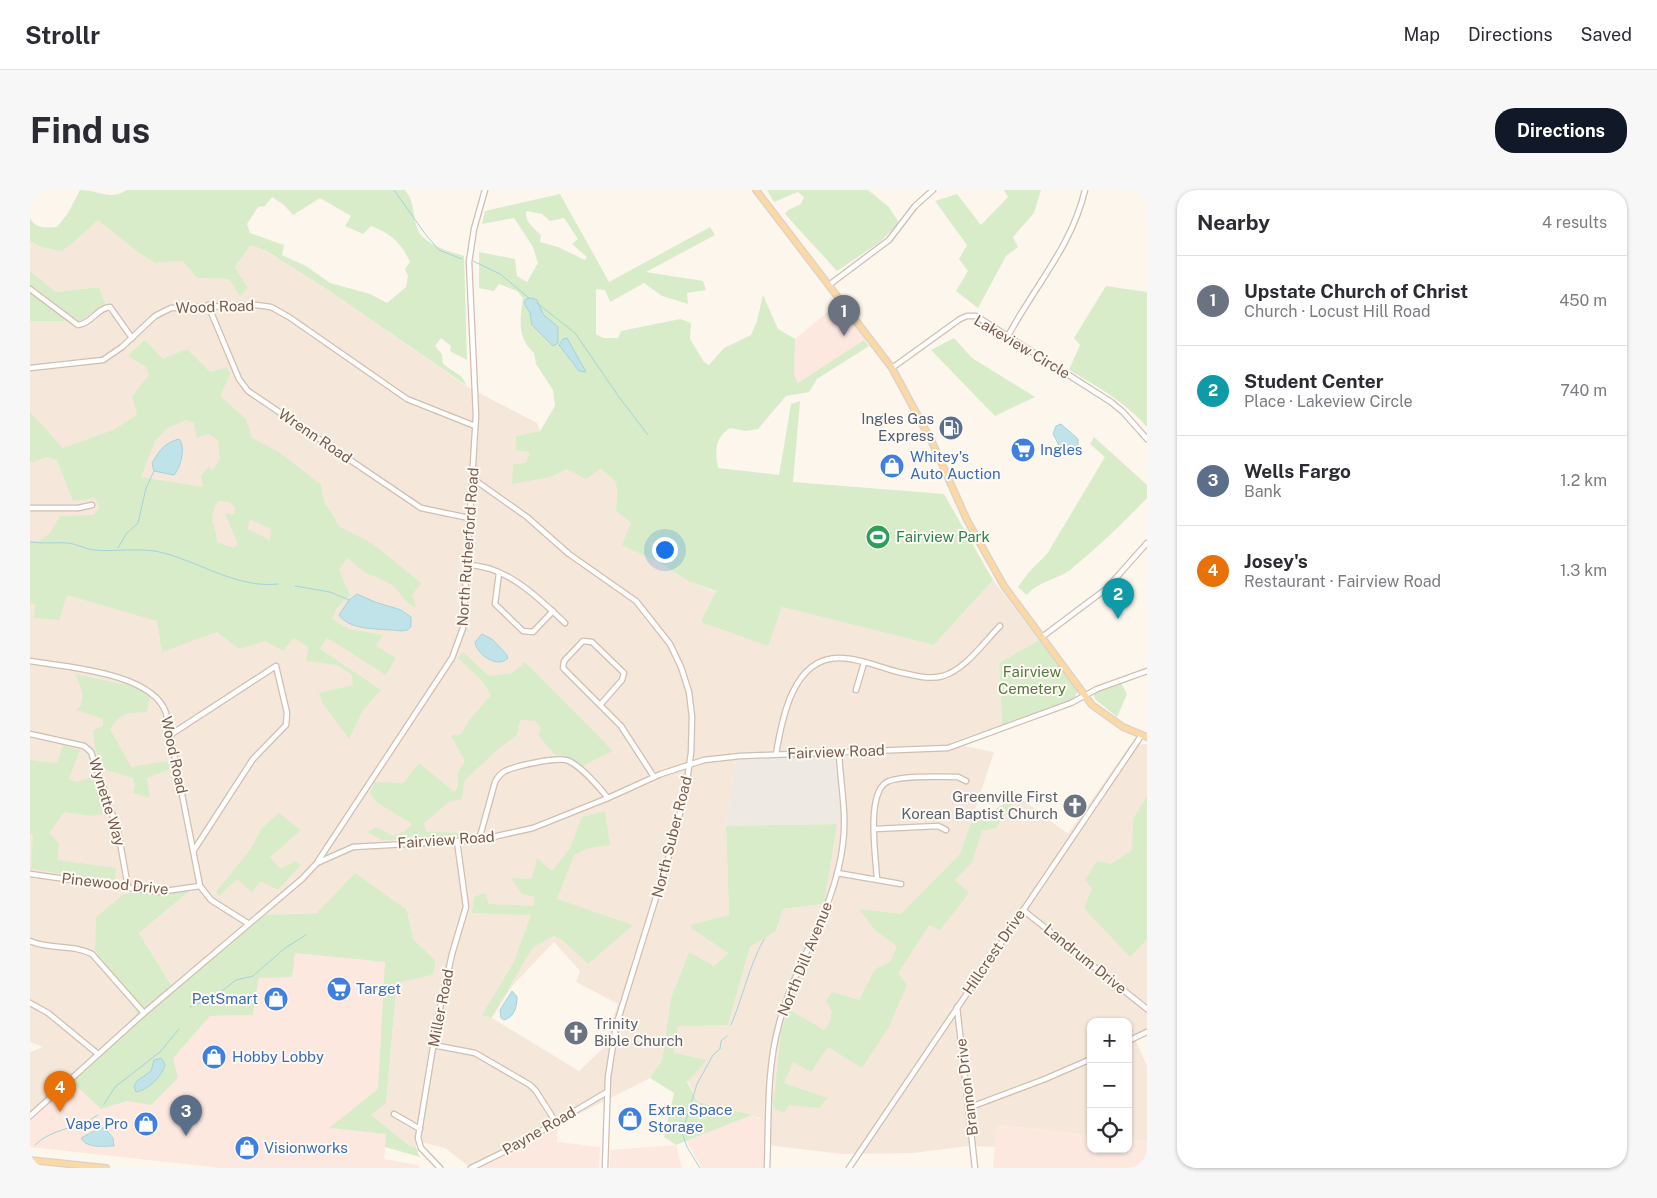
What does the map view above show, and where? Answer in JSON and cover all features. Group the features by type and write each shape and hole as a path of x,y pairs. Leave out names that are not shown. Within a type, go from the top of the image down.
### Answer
{"main road":[{"path":"756,190 892,368 919,416 982,549 1004,586 1085,695 1106,715 1144,736"},
{"path":"32,1161 106,1168"}],"street":[{"name":"North Rutherford Road","path":"317,863 456,650 465,617 466,565 475,426 469,262 474,229 485,190"},
{"path":"829,285 888,240 916,206 933,190"},
{"path":"1008,336 1071,233 1078,218 1085,190"},
{"path":"30,289 78,325 88,321 105,308 110,307 132,338"},
{"name":"Wood Road","path":"30,368 99,362 110,356 165,310 208,305 256,305 277,310 407,399 475,426"},
{"name":"Wrenn Road","path":"208,305 238,379 248,390 421,508 469,518"},
{"name":"Lakeview Circle","path":"892,368 967,316 978,317 1118,407 1147,439"},
{"name":"North Suber Road","path":"472,478 527,516 569,554 630,595 661,631 678,659 689,692 692,717 690,763 685,794 669,855 616,1026 607,1092 605,1168"},
{"path":"30,508 78,508 92,506"},
{"path":"1042,636 1106,589 1146,546"},
{"path":"466,565 484,565 530,590 565,623"},
{"path":"499,573 496,604 523,631 533,632 552,611"},
{"path":"776,754 793,690 801,676 818,663 832,658 846,658 923,677 943,676 962,664 1000,626"},
{"path":"601,704 622,680 624,673 592,642 583,641 564,661 563,668 601,704 630,738 654,777"},
{"name":"Wood Road","path":"30,660 124,679 142,686 155,694 162,703 200,886"},
{"path":"856,690 864,663"},
{"path":"170,735 276,666 287,713 286,725 253,760 194,850"},
{"name":"Fairview Road","path":"30,1116 98,1054 317,863 340,851 359,846 479,840 533,828 690,763 724,757 948,748 1071,703 1085,695 1147,671"},
{"name":"Wynette Way","path":"30,734 84,746 91,752 118,831 128,887"},
{"name":"Hillcrest Drive","path":"849,1168 1023,910 1144,736"},
{"name":"North Dill Avenue","path":"767,1168 769,1080 778,1026 829,903 838,873 844,828 839,752"},
{"path":"479,840 495,782 500,774 510,769 557,759 566,760 576,766 608,798"},
{"path":"877,879 875,798 881,786 888,782 958,777 966,781"},
{"path":"875,829 938,826 946,830"},
{"name":"Miller Road","path":"440,1168 420,1146 420,1129 433,1045 452,954 466,907 457,841"},
{"path":"838,873 901,884"},
{"name":"Pinewood Drive","path":"30,874 165,892 200,886"},
{"path":"200,886 211,900 249,924"},
{"name":"Landrum Drive","path":"1023,910 1147,1009"},
{"path":"30,941 43,946 85,951 92,954 144,1014"},
{"path":"30,1003 48,1013 98,1054"},
{"name":"Brannon Drive","path":"957,1007 975,1168"},
{"path":"1132,1039 1147,1032"},
{"path":"433,1045 476,1053 526,1082 536,1091 555,1121"},
{"path":"968,1108 1045,1079 1087,1060"},
{"name":"Payne Road","path":"471,1168 520,1143 607,1092"},
{"path":"394,1114 420,1129"},
{"path":"31,1168 32,1161"}],"shaded area":[{"path":"98,219 139,253 155,263 182,261 197,278 229,279 248,288 235,267 251,245 265,251 328,290 466,386 537,423 540,431 614,477 618,485 616,511 631,523 656,561 690,582 716,592 702,622 768,645 782,607 934,645 993,580 1039,640 999,663 1002,725 949,743 994,752 971,822 1018,796 1068,834 1130,745 1147,744 1147,1032 1133,1035 1147,1066 1147,1141 1132,1139 1132,1018 1087,1018 1087,1135 998,1125 995,1147 968,1146 914,1153 842,1154 766,1145 760,1118 698,1102 674,1053 678,1025 728,1025 750,947 776,931 783,909 824,904 847,748 737,752 726,826 729,915 692,924 728,953 714,966 689,952 671,998 662,1060 650,1078 471,1168 445,1148 417,1141 416,1147 410,1146 371,1115 386,1103 396,992 400,982 433,975 436,961 413,939 407,909 261,915 173,988 139,933 195,887 95,951 137,1013 71,1081 30,1119 30,1052 43,1047 30,1042 30,321 80,321 105,304 98,287 56,292 30,271 30,241 42,247 74,242","holes":["554,942 580,971 576,982 618,1004 603,1048 579,1071 492,1018 512,986"]},
{"path":"840,302 868,338 798,383 794,375 795,339"},
{"path":"847,747 837,824 726,826 737,752"},
{"path":"295,953 386,962 378,1089 330,1128 387,1134 384,1159 418,1165 420,1168 221,1168 30,1147 30,1119 71,1081 101,1108 127,1101 151,1104 172,1059 210,1016 253,1015 259,978"},
{"path":"752,1115 765,1122 765,1168 702,1168 686,1141"},
{"path":"997,1125 1087,1135 1087,1153 1132,1153 1132,1139 1147,1141 1147,1168 993,1168"},
{"path":"558,1126 557,1142 600,1147 599,1168 478,1168"},
{"path":"676,1145 682,1168 610,1168 610,1150"}],"green space":[{"path":"80,190 115,195 127,190 405,190 410,198 420,234 437,246 464,256 467,360 450,351 451,346 441,338 435,346 442,354 443,364 462,377 467,386 328,290 266,251 251,245 235,267 248,288 240,296 229,279 197,278 182,261 155,263 139,253 98,220 62,251 42,247 30,241 30,218 38,226 57,227 68,213","holes":["272,197 284,205 293,215 320,198 351,216 345,226 363,234 371,226 390,235 403,249 410,262 405,269 408,276 406,287 387,303 370,294 330,283 306,266 282,255 284,245 250,233 247,224 258,207 265,206"]},
{"path":"767,190 868,190 889,207 899,223 880,242 837,271 785,214 788,210 801,204 804,197 798,192 774,202"},
{"path":"1004,190 1041,190 1034,213 1013,237 1018,247 1006,256 978,308 956,291 968,271 959,259 967,245 935,201 957,194 981,225 1008,197"},
{"path":"560,194 609,282 710,227 715,235 646,272 703,281 706,290 687,293 688,304 662,296 644,283 610,302 605,290 596,289 596,334 603,338 618,338 621,331 680,319 691,323 690,339 704,362 709,365 724,348 751,335 757,321 763,295 778,329 795,339 794,375 798,383 864,340 869,346 817,379 809,392 786,396 758,429 746,431 730,428 725,432 717,445 718,468 779,475 791,404 800,401 793,482 944,494 993,580 934,645 782,607 768,646 701,622 716,591 690,582 656,561 622,545 631,523 616,511 617,486 607,474 600,469 586,479 567,469 550,477 512,484 513,464 526,463 530,452 516,450 516,436 540,431 555,406 553,390 536,364 534,353 522,335 523,298 517,291 499,284 494,291 479,288 479,252 515,259 517,276 527,282 538,263 533,247 514,218 482,224 485,211","holes":["526,211 542,214 550,221 564,218 578,239 572,244 587,257 585,260 558,247 540,242 541,235 528,222"]},
{"path":"30,271 56,292 99,287 105,304 80,321 30,321"},
{"path":"1106,286 1147,292 1147,427 1120,402 1069,370 1080,345 1074,338"},
{"path":"954,338 972,358 1035,397 995,416 931,350"},
{"path":"145,340 163,359 187,349 210,372 227,367 230,375 220,396 246,419 252,438 279,452 321,485 324,502 340,527 373,544 421,583 412,595 416,607 408,603 394,587 363,571 348,557 339,570 350,595 336,609 332,619 349,629 383,635 376,646 396,658 386,675 327,638 320,649 381,690 363,710 349,739 322,702 319,693 353,685 352,675 337,665 306,661 308,647 294,638 283,651 265,641 239,649 217,632 162,652 157,621 67,595 59,620 34,618 35,604 30,603 30,541 39,541 50,533 60,516 93,515 100,508 95,498 73,501 57,460 47,457 30,463 30,412 63,448 113,430 137,415 132,396 149,375 146,367 128,356","holes":["186,420 194,423 197,438 208,434 218,440 220,459 213,470 208,467 201,476 203,487 141,477 155,441 167,428","218,501 230,502 235,508 235,514 225,514 238,544 233,548 217,542 212,518","250,519 271,529 270,540 247,529"]},
{"path":"1094,437 1147,485 1147,498 1110,535 1070,570 1041,584 1027,595 1018,587 1029,572 1047,554 1105,457 1090,444"},
{"name":"Fairview Cemetery","path":"1039,640 1078,690 1074,699 1002,725 999,663"},
{"path":"463,652 489,676 512,673 525,662 613,751 582,766 568,757 555,755 538,735 541,729 536,721 520,720 517,735 497,750 464,781 462,799 449,802 424,823 426,832 473,833 474,838 382,840 367,832 377,827 393,836 405,831 412,824 376,802 370,792 375,782 403,783 419,763 454,792 458,787 458,772 465,761 451,736 461,734 471,718 491,695 483,682 458,658"},
{"path":"75,674 137,687 150,696 147,712 125,714 110,729 131,767 167,761 172,768 147,778 150,798 133,793 135,786 133,778 103,769 95,748 93,730 103,726 103,719 77,710 83,696"},
{"path":"1121,683 1127,694 1117,717 1095,699 1094,695 1101,689"},
{"path":"63,745 80,750 69,779 77,782 95,776 107,813 93,816 64,812 49,833 59,843 57,860 116,868 115,882 31,869 33,835 30,834 30,760 57,763"},
{"path":"1018,796 996,828 982,831 972,862 955,880 969,893 940,930 929,925 898,973 907,985 889,1027 862,1068 828,1047 811,1072 793,1062 784,1083 827,1098 820,1108 789,1105 784,1113 773,1108 781,1032 788,1009 824,1030 829,1023 832,1012 826,1001 832,992 859,1000 875,969 890,962 897,946 876,931 859,909 901,914 960,854 971,823"},
{"path":"1147,796 1147,939 1130,957 1084,908 1092,889 1085,880 1097,861 1111,864 1132,850 1133,819"},
{"path":"605,811 610,845 589,848 574,855 557,899 633,925 588,964 564,941 554,936 533,947 491,1018 482,1015 514,962 531,915 472,913 474,897 485,893 489,904 533,906 535,897 522,894 511,878 532,879 537,858 552,871 570,848 582,817"},
{"path":"279,813 301,830 270,857 281,869 295,861 301,865 278,890 261,881 252,892 237,879 219,896 216,892 249,851 263,827"},
{"path":"837,824 824,904 783,909 776,931 750,947 728,1025 678,1026 674,1053 707,1060 687,1082 698,1102 752,1115 676,1145 664,1137 674,1093 650,1078 662,1060 671,998 689,952 714,966 728,953 691,928 692,924 729,915 726,826"},
{"path":"355,873 407,910 413,939 436,961 433,975 401,982 396,992 386,1103 371,1115 410,1146 416,1147 420,1157 385,1147 386,1134 329,1128 378,1089 385,962 295,953 292,977 259,978 253,1015 210,1016 173,1058 178,1078 151,1105 127,1101 101,1109 71,1081 137,1013 95,951 96,917 124,894 196,886 139,933 173,988 262,915 317,913"}],"water":[{"path":"532,298 537,300 543,314 558,327 558,343 553,346 532,325 530,313 524,303 526,299"},
{"path":"567,338 586,372 579,371 559,345 563,339"},
{"path":"1061,424 1078,439 1078,446 1069,455 1061,449 1053,434 1056,426"},
{"path":"179,439 182,447 182,457 174,475 154,471 152,463 160,451 166,445"},
{"path":"357,594 401,610 411,617 411,627 401,631 367,628 359,627 344,620 339,615 349,600"},
{"path":"482,634 492,639 508,658 499,662 484,656 475,642"},
{"path":"512,991 517,997 516,1007 513,1014 504,1020 501,1018 500,1010"},
{"path":"161,1058 165,1064 158,1078 141,1091 136,1092 134,1086 137,1081 151,1071 154,1060"},
{"path":"100,1128 105,1128 113,1138 114,1146 91,1145 84,1142 81,1138"}],"waterway":[{"path":"394,190 439,250 462,259"},
{"path":"473,261 500,274 529,298"},
{"path":"537,303 575,333 648,435"},
{"path":"118,548 126,534 138,523 146,488 154,471"},
{"path":"30,542 68,543 94,550 155,551 185,560 231,578 246,582 278,584"},
{"path":"295,586 330,592 349,600"},
{"path":"190,1007 214,997 236,980 253,976 285,948 306,935"},
{"path":"731,1025 754,960 764,939"},
{"path":"104,1104 115,1087 160,1052 179,1029"},
{"path":"700,1168 687,1147 682,1133 697,1084 713,1055 720,1049 721,1041 727,1036"},
{"path":"35,1145 49,1135 90,1120 98,1115"}],"place":[{"name":"Upstate Church of Christ","path":"844,336"},
{"name":"Ingles Gas Express","path":"951,428"},
{"name":"Ingles","path":"1023,450"},
{"name":"Whitey's Auto Auction","path":"892,466"},
{"name":"Fairview Park","path":"878,537"},
{"name":"Student Center","path":"1118,619"},
{"name":"Greenville First Korean Baptist Church","path":"1075,806"},
{"name":"Target","path":"339,989"},
{"name":"PetSmart","path":"276,999"},
{"name":"Trinity Bible Church","path":"576,1033"},
{"name":"Hobby Lobby","path":"214,1057"},
{"name":"Josey's","path":"60,1112"},
{"name":"Extra Space Storage","path":"630,1119"},
{"name":"Vape Pro","path":"146,1124"},
{"name":"Wells Fargo","path":"186,1136"},
{"name":"Visionworks","path":"247,1148"}]}
